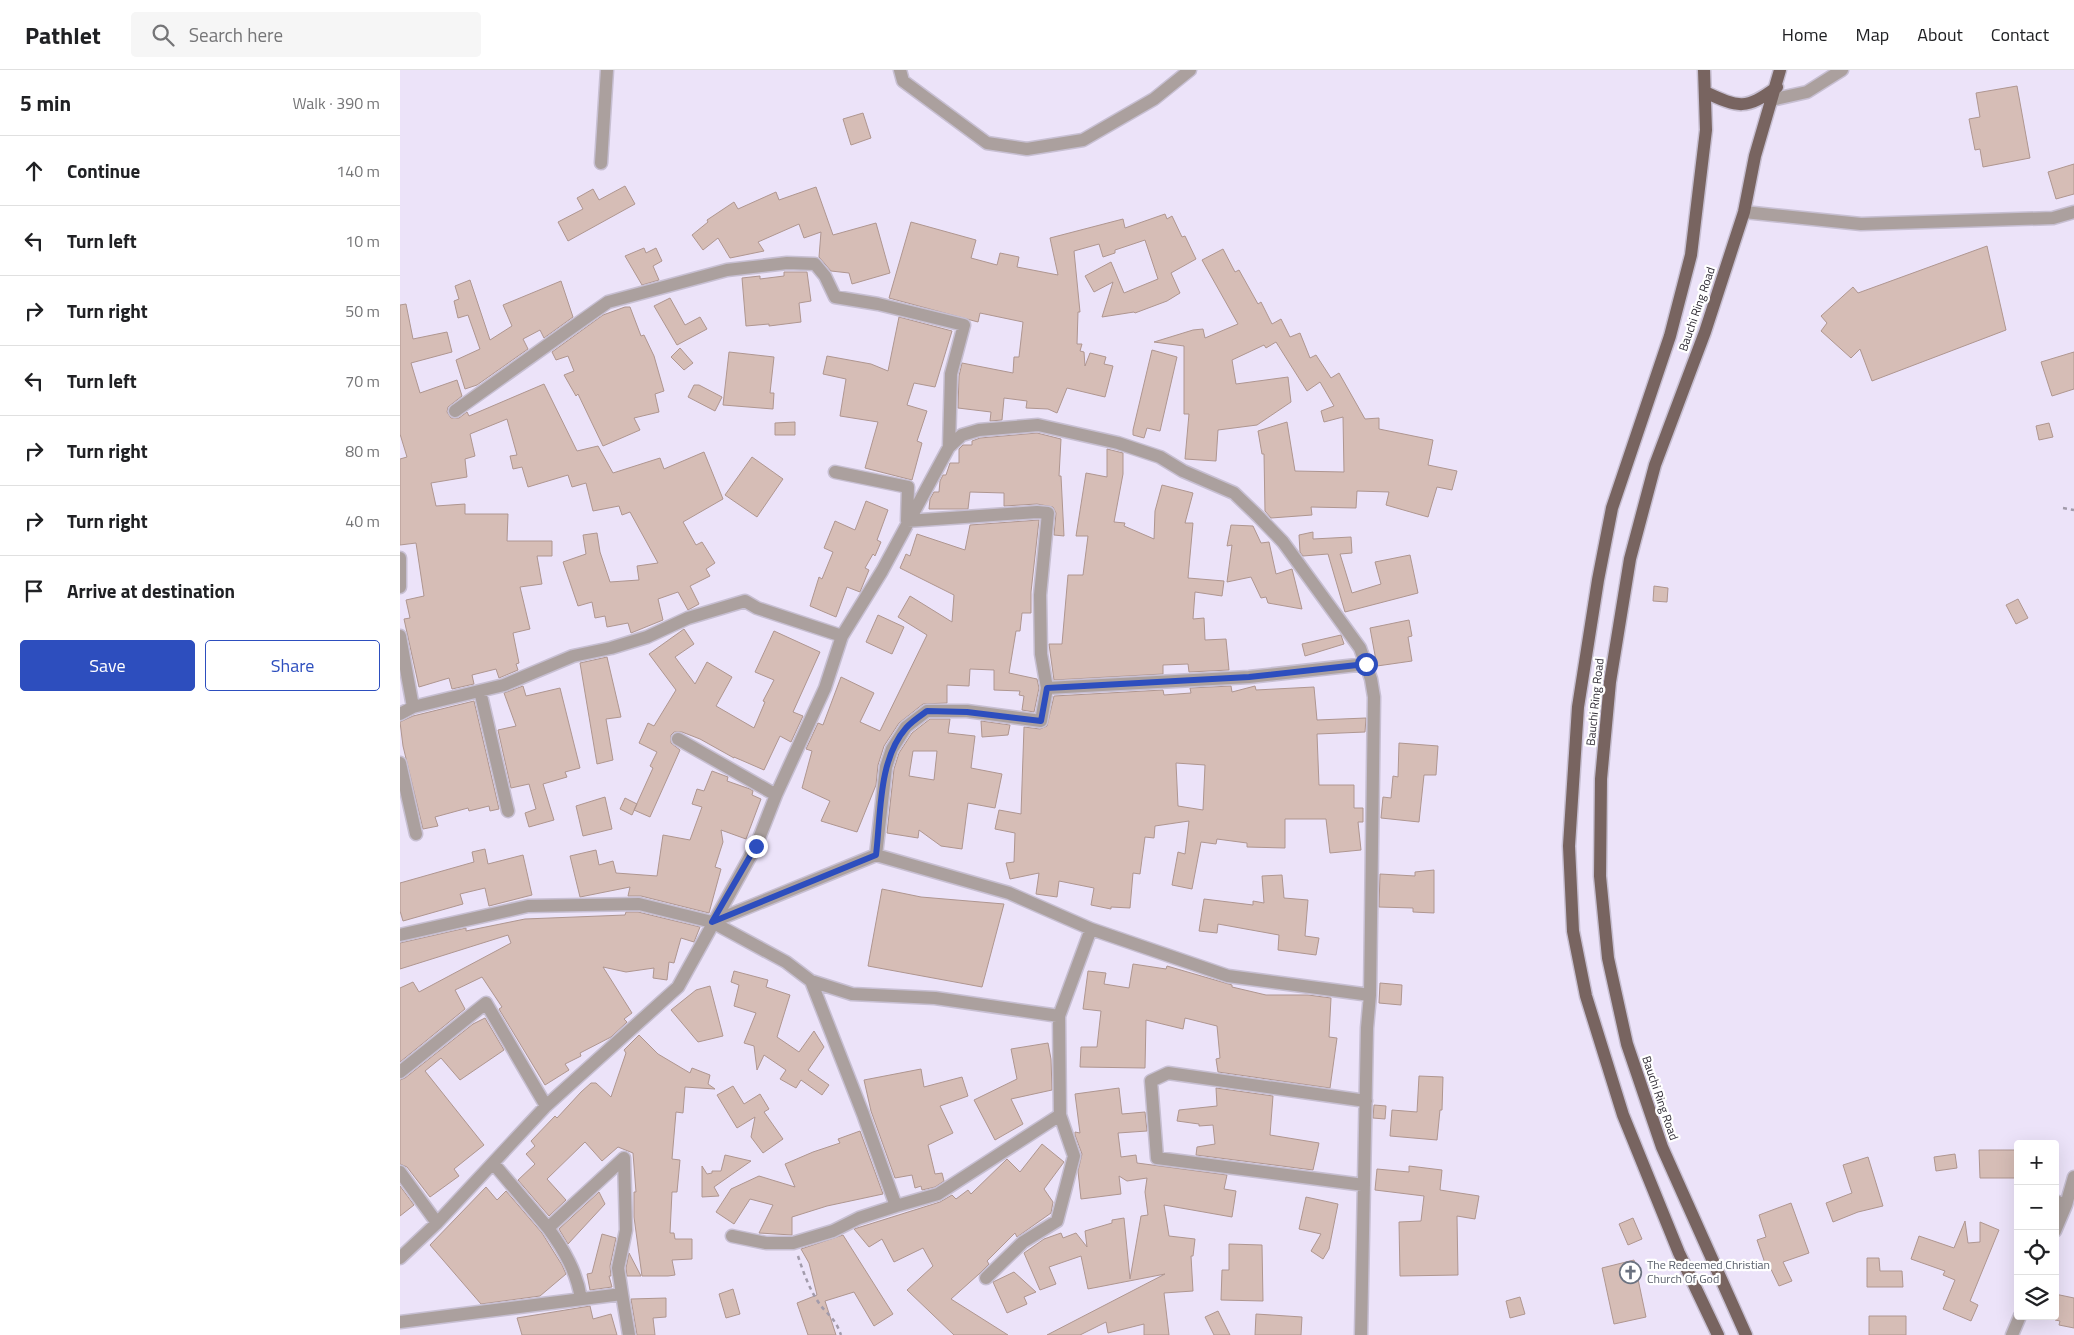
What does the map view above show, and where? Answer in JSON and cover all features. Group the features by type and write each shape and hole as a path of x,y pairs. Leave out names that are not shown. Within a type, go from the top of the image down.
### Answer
{"main road":[{"name":"Bauchi Ring Road","path":"1704,70 1703,160 1689,263 1670,336 1612,508 1598,580 1578,707 1569,846 1573,931 1586,996 1623,1115 1678,1253 1718,1335"},
{"name":"Bauchi Ring Road","path":"1746,1335 1662,1147 1627,1044 1608,958 1600,876 1601,779 1610,682 1630,558 1655,465 1708,323 1744,212 1755,156 1777,87 1780,70"},
{"path":"1705,92 1732,105 1755,103 1777,87"}],"street":[{"path":"600,163 607,70"},
{"path":"900,70 903,81 987,142 1027,149 1083,140 1154,99 1187,71"},
{"path":"1772,100 1807,92 1842,70"},
{"path":"1744,212 1861,224 2053,218 2074,212"},
{"path":"455,411 608,302 727,270 786,263 815,264 825,276 835,297 878,304 964,325 951,374 949,447"},
{"path":"400,1258 437,1223 546,1106 678,988 712,922 756,846 776,795 814,716 842,636 882,571 907,521 949,447 962,435 980,430 1038,425 1118,443 1160,457 1184,471 1234,493 1283,542 1360,648 1366,664 1374,697 1370,995 1367,1028 1361,1335"},
{"path":"835,472 908,487 907,521"},
{"path":"876,855 886,767 892,748 906,728 927,711 967,712 1041,721 1047,688 1041,654 1040,595 1048,514 1037,512 907,521"},
{"path":"400,558 400,586"},
{"path":"400,714 413,707 504,685 572,656 610,648 647,637 688,618 744,601 757,608 842,636"},
{"path":"400,636 413,707"},
{"path":"1047,688 1249,677 1366,664"},
{"path":"480,691 508,811"},
{"path":"678,739 776,795"},
{"path":"400,763 416,834"},
{"path":"712,922 876,855 1009,893 1091,929 1228,976 1370,995"},
{"path":"400,935 528,906 639,904 712,922 786,962 811,981 852,994 935,998 1059,1016"},
{"path":"986,1278 1024,1242 1057,1220 1074,1156 1060,1115 1059,1016 1091,929"},
{"path":"811,981 863,1114 896,1206"},
{"path":"400,1072 486,1003 546,1106"},
{"path":"1364,1185 1157,1158 1151,1081 1168,1073 1366,1101"},
{"path":"732,1236 766,1243 793,1243 833,1231 859,1218 938,1194 1060,1115"},
{"path":"548,1228 624,1158 626,1230 618,1268 629,1335"},
{"path":"493,1163 565,1251 579,1288 580,1299"},
{"path":"400,1172 437,1223"},
{"path":"2055,1230 2061,1203 2074,1177"},
{"path":"400,1322 622,1294"},
{"path":"2012,1335 2018,1320"}],"path":[{"path":"2063,508 2074,510"},
{"path":"793,1243 806,1281 818,1302 835,1319 841,1335"}],"building":[{"path":"2017,86 2030,158 1983,167 1980,149 1975,150 1969,119 1980,117 1976,93"},
{"path":"863,113 871,138 851,145 843,119"},
{"path":"2074,164 2074,194 2056,199 2048,172"},
{"path":"625,186 635,204 568,241 558,222 583,209 577,198 593,189 599,200"},
{"path":"816,187 833,235 876,223 890,273 852,284 849,273 831,271 819,257 821,232 804,238 799,224 758,242 764,251 730,258 718,238 703,250 692,235 708,222 707,220 734,202 738,209 776,192 779,200"},
{"path":"1165,214 1167,219 1172,216 1182,237 1185,236 1196,259 1171,273 1180,293 1167,301 1135,313 1102,317 1113,282 1094,292 1085,276 1111,262 1124,293 1158,279 1145,240 1115,250 1115,253 1103,257 1099,244 1074,251 1080,312 1078,312 1077,344 1082,344 1080,351 1084,352 1085,366 1090,353 1106,357 1104,364 1113,366 1105,397 1067,388 1057,413 1048,409 1026,408 1027,401 1004,398 1002,420 990,421 991,412 958,408 959,376 962,363 1013,373 1014,357 1019,357 1023,322 980,313 978,322 889,298 911,222 976,240 971,258 997,265 1000,253 1019,257 1017,267 1058,275 1050,238 1123,219 1125,228"},
{"path":"1987,246 2006,330 1872,381 1860,349 1851,358 1821,331 1827,323 1821,316 1853,287 1858,293"},
{"path":"644,248 646,253 656,248 662,261 653,266 659,280 642,285 625,256"},
{"path":"1223,249 1235,272 1239,270 1258,304 1261,302 1272,324 1281,319 1290,337 1300,333 1310,358 1316,355 1331,378 1339,373 1365,419 1379,418 1379,429 1433,440 1428,465 1457,471 1452,490 1437,487 1428,517 1386,505 1389,492 1357,491 1356,508 1311,507 1312,515 1271,518 1265,511 1264,454 1262,454 1258,431 1287,422 1295,471 1344,472 1343,417 1324,422 1321,411 1334,406 1320,382 1307,391 1276,342 1266,348 1264,345 1232,360 1236,384 1288,377 1291,402 1257,425 1218,430 1216,461 1185,459 1189,414 1184,414 1184,346 1154,342 1193,330 1203,329 1205,338 1238,324 1202,260"},
{"path":"784,272 807,272 811,301 799,303 801,322 769,326 769,324 746,326 742,278 760,276 760,279 784,276"},
{"path":"470,280 490,340 512,326 503,305 561,281 573,317 544,338 540,330 523,339 528,349 477,385 465,389 456,360 480,349 468,315 458,318 454,301 459,299 455,286"},
{"path":"670,298 685,325 700,317 707,329 677,345 654,306"},
{"path":"406,304 413,339 447,332 452,352 411,363 420,393 457,380 462,396 448,407 447,412 451,418 459,418 467,412 469,416 544,384 577,451 598,446 613,473 660,458 664,469 704,452 723,499 683,522 696,545 702,542 715,563 706,569 710,576 690,586 699,604 688,610 678,592 658,599 663,620 631,633 628,623 607,627 605,616 595,618 592,602 578,606 563,562 586,554 583,535 597,533 600,552 610,582 639,580 637,566 658,563 630,512 622,515 619,506 593,511 586,483 572,487 568,475 528,487 522,467 513,469 510,456 517,455 507,419 470,434 475,456 465,459 467,477 431,483 436,506 465,504 465,514 508,514 507,541 552,541 552,556 537,556 542,584 520,587 530,629 513,633 519,663 516,664 518,670 499,678 496,669 472,675 474,684 452,689 449,678 419,687 404,619 410,618 406,600 424,596 416,543 400,545 400,459 407,457 400,434 400,305"},
{"path":"630,307 641,336 644,335 654,356 664,391 655,394 659,412 634,418 640,430 603,446 578,394 576,396 564,375 574,371 568,356 556,360 552,352 603,315"},
{"path":"899,317 952,331 935,387 914,383 907,405 927,411 917,441 922,443 912,480 865,468 878,422 840,416 846,379 823,374 827,356 871,364 888,371"},
{"path":"680,348 693,363 684,370 671,357"},
{"path":"1152,350 1177,357 1160,431 1147,428 1144,438 1133,435 1133,430"},
{"path":"729,352 774,357 770,393 774,393 773,409 723,405"},
{"path":"2074,352 2074,389 2052,396 2041,362"},
{"path":"694,385 699,385 722,397 715,411 688,397"},
{"path":"795,422 795,435 775,435 775,423"},
{"path":"2049,423 2053,437 2039,440 2036,426"},
{"path":"1037,433 1061,439 1059,476 1061,476 1064,536 1054,535 1056,513 1053,507 1037,504 1004,506 1004,493 970,492 968,509 929,509 930,499 934,492 939,492 940,481 943,475 946,475 950,463 959,463 959,449 963,445 972,445 972,441 980,438"},
{"path":"1107,449 1123,453 1123,474 1114,522 1125,523 1124,526 1154,539 1155,511 1162,485 1193,493 1185,523 1193,523 1188,578 1224,581 1222,596 1195,592 1193,619 1204,618 1205,640 1226,639 1229,670 1189,672 1188,664 1163,665 1163,674 1054,680 1049,644 1062,644 1068,575 1083,575 1088,536 1076,536 1086,473 1107,477"},
{"path":"752,457 783,479 757,517 725,495"},
{"path":"866,501 888,510 877,540 881,542 875,556 873,554 865,568 869,570 860,592 847,587 836,617 810,606 819,577 822,579 833,552 824,548 835,521 855,530"},
{"path":"1039,520 1031,592 1031,613 1022,613 1020,631 1016,631 1009,673 1037,679 1039,688 1034,712 1022,710 1024,696 1019,695 1020,691 994,690 994,670 970,669 969,686 947,685 947,703 923,704 899,723 884,746 878,765 876,785 857,832 821,821 830,801 802,788 812,751 806,749 818,723 823,725 841,677 874,693 860,722 880,731 927,635 898,617 910,596 952,622 954,595 900,568 906,554 910,556 917,534 965,550 970,525"},
{"path":"1231,525 1253,526 1261,543 1269,542 1276,574 1292,569 1302,609 1268,603 1266,597 1261,598 1251,577 1227,582 1232,545 1227,546"},
{"path":"1313,532 1313,539 1351,537 1352,553 1340,554 1352,593 1381,584 1375,562 1410,555 1418,593 1345,612 1328,554 1303,556 1300,552 1299,535"},
{"path":"1654,586 1668,588 1667,602 1653,601"},
{"path":"2018,599 2028,618 2016,624 2006,605"},
{"path":"878,615 904,627 892,654 866,642"},
{"path":"1409,620 1412,636 1408,637 1412,661 1377,666 1370,628"},
{"path":"684,629 694,644 675,657 695,684 707,662 732,677 716,706 754,728 765,702 763,701 774,680 755,672 774,631 820,652 793,712 803,716 791,742 780,736 764,770 734,758 700,739 682,732 674,732 671,735 671,743 680,750 650,817 634,810 653,768 650,766 657,752 639,743 648,723 654,726 676,690 649,654"},
{"path":"1341,635 1344,644 1305,656 1302,644"},
{"path":"607,657 621,717 606,719 613,760 597,764 580,663"},
{"path":"523,686 526,696 560,688 580,768 565,772 567,777 543,784 554,820 529,827 525,813 536,809 529,784 511,788 498,730 516,726 504,693"},
{"path":"1231,686 1232,692 1255,686 1256,690 1314,687 1317,720 1366,718 1365,732 1317,734 1319,785 1354,785 1354,808 1363,808 1363,822 1358,822 1361,850 1330,853 1326,819 1285,819 1285,848 1247,847 1247,843 1217,839 1216,844 1201,842 1192,889 1172,885 1178,852 1185,854 1189,821 1155,826 1154,838 1145,837 1140,874 1133,873 1130,908 1111,907 1111,909 1091,905 1094,888 1059,881 1057,897 1036,894 1039,873 1010,879 1006,863 1014,862 1015,833 995,829 999,810 1021,814 1024,727 1040,729 1047,726 1054,696 1163,690 1164,695 1191,693 1190,688","holes":["1176,763 1205,765 1203,810 1178,806"]},
{"path":"474,701 499,809 490,811 489,806 469,811 468,808 435,817 438,826 423,829 403,746 400,722 413,716"},
{"path":"930,719 950,719 948,733 975,736 971,768 1002,774 995,808 968,803 962,849 941,846 919,830 918,838 887,833 894,769 899,753 912,733","holes":["913,751 937,751 934,780 909,776"]},
{"path":"981,721 1010,725 1008,735 982,737"},
{"path":"1399,743 1438,746 1436,775 1424,775 1419,822 1381,818 1383,797 1391,798 1393,776 1398,777"},
{"path":"712,771 728,777 727,781 750,789 753,791 752,795 761,799 746,839 721,830 723,842 715,867 721,869 709,913 641,896 628,896 630,887 580,897 570,856 596,850 599,865 613,861 616,873 657,876 663,835 690,840 702,807 692,804 697,789 704,791"},
{"path":"605,797 612,829 583,836 576,806"},
{"path":"625,798 637,804 632,815 620,809"},
{"path":"485,849 488,864 523,855 532,895 489,906 485,888 460,894 463,904 403,921 400,911 400,883 474,862 472,852"},
{"path":"1434,870 1434,913 1413,912 1413,908 1379,907 1380,874 1415,876 1415,872"},
{"path":"1282,875 1284,898 1308,900 1305,936 1319,938 1316,955 1278,950 1279,935 1218,924 1217,933 1199,931 1204,899 1253,905 1253,901 1264,903 1262,876"},
{"path":"882,889 921,897 1004,904 982,987 868,966"},
{"path":"626,912 638,912 700,927 694,942 681,938 674,963 669,962 667,980 653,978 654,968 626,972 603,967 632,1013 624,1019 627,1022 611,1037 580,1053 581,1056 565,1064 569,1070 545,1085 499,1009 502,1007 482,977 455,990 465,1009 400,1062 400,988 413,982 419,992 511,943 508,935 400,969 400,943 466,928 466,931 525,919 625,915"},
{"path":"1133,964 1166,969 1167,966 1232,985 1232,987 1266,995 1308,995 1331,998 1329,1037 1337,1038 1330,1088 1218,1072 1216,1059 1220,1058 1217,1026 1185,1018 1183,1029 1146,1020 1145,1068 1080,1067 1081,1047 1097,1047 1101,1011 1083,1009 1088,971 1106,973 1104,984 1129,988"},
{"path":"734,971 768,980 766,987 790,995 777,1037 799,1052 814,1031 824,1047 808,1070 829,1085 822,1095 801,1080 796,1088 780,1079 786,1070 764,1055 757,1070 754,1046 744,1043 756,1013 734,1006 739,985 731,982"},
{"path":"1380,983 1402,985 1401,1005 1379,1003"},
{"path":"710,986 723,1036 698,1042 671,1010 696,990"},
{"path":"485,1018 504,1050 460,1080 441,1058 425,1071 484,1145 454,1169 459,1176 430,1197 407,1167 400,1164 400,1080 473,1024"},
{"path":"639,1035 658,1054 690,1073 692,1068 710,1075 708,1084 715,1089 685,1087 683,1113 676,1112 672,1159 680,1160 677,1192 672,1192 670,1233 674,1233 675,1239 692,1239 692,1259 672,1260 675,1275 668,1276 642,1276 634,1217 634,1192 636,1192 633,1153 618,1147 602,1161 585,1142 547,1179 566,1200 549,1216 518,1180 535,1164 526,1154 535,1146 531,1141 555,1116 557,1118 591,1083 596,1083 611,1097 626,1053 624,1050"},
{"path":"1048,1043 1051,1059 1052,1090 1011,1099 1023,1124 995,1140 974,1100 1017,1079 1011,1049"},
{"path":"921,1069 924,1087 962,1077 968,1096 940,1106 953,1133 928,1145 935,1174 942,1173 944,1181 935,1187 922,1190 921,1186 915,1188 912,1175 895,1178 871,1111 864,1080"},
{"path":"1419,1076 1443,1077 1442,1110 1440,1110 1437,1140 1390,1136 1392,1110 1417,1112"},
{"path":"733,1086 744,1104 760,1094 769,1109 764,1112 783,1139 763,1153 751,1137 755,1117 737,1128 717,1095"},
{"path":"1119,1088 1122,1114 1145,1112 1147,1131 1118,1133 1121,1157 1136,1155 1137,1163 1227,1175 1224,1189 1236,1191 1232,1217 1164,1205 1169,1236 1195,1239 1193,1256 1191,1256 1193,1291 1164,1293 1169,1335 1144,1335 1144,1324 1108,1333 1106,1322 1080,1335 1047,1335 1165,1274 1088,1289 1081,1256 1049,1267 1056,1284 1040,1290 1024,1253 1044,1239 1061,1233 1063,1238 1076,1233 1087,1247 1085,1231 1112,1223 1112,1220 1124,1218 1130,1279 1141,1216 1148,1215 1145,1192 1147,1178 1127,1181 1119,1176 1121,1194 1081,1199 1078,1171 1082,1154 1075,1135 1075,1132 1080,1133 1075,1094"},
{"path":"1216,1088 1273,1096 1270,1135 1319,1143 1313,1170 1196,1155 1197,1147 1215,1144 1213,1125 1199,1126 1199,1124 1177,1121 1179,1110 1217,1106"},
{"path":"1374,1105 1386,1106 1385,1119 1373,1118"},
{"path":"860,1131 883,1194 827,1206 792,1217 792,1235 759,1233 773,1205 750,1199 734,1224 716,1212 731,1189 759,1176 795,1187 785,1164 840,1143 838,1139"},
{"path":"1042,1144 1064,1162 1044,1189 1053,1202 1051,1213 1017,1237 1015,1233 987,1261 989,1264 951,1299 1008,1335 954,1335 907,1290 933,1266 923,1248 894,1262 882,1239 869,1247 854,1229 940,1202 952,1195 956,1199 968,1190 971,1194 1007,1159 1020,1172"},
{"path":"1979,1150 2014,1150 2014,1178 1980,1178"},
{"path":"1955,1154 1957,1168 1936,1171 1934,1157"},
{"path":"725,1155 751,1161 714,1187 719,1196 702,1197 702,1166 707,1174 712,1173 712,1171 721,1171"},
{"path":"1868,1157 1883,1206 1858,1212 1833,1222 1826,1203 1852,1193 1843,1165"},
{"path":"1409,1166 1442,1170 1440,1190 1479,1196 1475,1219 1457,1216 1458,1275 1400,1276 1399,1222 1421,1221 1424,1196 1375,1190 1377,1169 1409,1172"},
{"path":"400,1186 414,1205 400,1216"},
{"path":"486,1187 497,1200 506,1191 542,1233 562,1265 566,1274 540,1296 481,1304 430,1245"},
{"path":"599,1192 605,1204 568,1244 559,1229"},
{"path":"1306,1197 1338,1204 1329,1249 1323,1259 1311,1251 1321,1234 1299,1229"},
{"path":"1791,1203 1809,1253 1783,1262 1792,1281 1779,1286 1769,1265 1766,1266 1757,1240 1766,1237 1759,1215"},
{"path":"1633,1218 1642,1239 1628,1245 1619,1224"},
{"path":"1965,1221 1968,1243 1980,1242 1980,1222 1999,1230 1970,1301 1978,1305 1971,1321 1943,1309 1955,1280 1943,1275 1945,1271 1911,1259 1919,1236 1954,1248"},
{"path":"602,1234 616,1238 610,1266 611,1276 609,1276 612,1287 590,1290 587,1274 592,1273"},
{"path":"843,1235 893,1314 874,1326 854,1292 825,1301 836,1335 808,1335 797,1303 817,1295 809,1263 801,1249"},
{"path":"1229,1244 1262,1245 1263,1301 1221,1300 1222,1270 1229,1270"},
{"path":"629,1253 641,1276 627,1276 626,1268"},
{"path":"1867,1258 1879,1258 1880,1271 1902,1271 1903,1287 1867,1287"},
{"path":"1634,1260 1646,1317 1614,1324 1602,1268"},
{"path":"1014,1272 1036,1292 1024,1297 1027,1304 1007,1313 993,1282"},
{"path":"733,1289 740,1314 726,1318 719,1294"},
{"path":"2059,1295 2074,1298 2074,1328 2059,1325 2060,1321 2055,1320 2059,1320"},
{"path":"1520,1297 1525,1314 1510,1318 1506,1301"},
{"path":"666,1298 666,1317 653,1318 655,1335 637,1335 631,1299"},
{"path":"590,1306 593,1319 611,1314 617,1335 522,1335 517,1318"},
{"path":"1218,1311 1230,1335 1214,1335 1205,1317"},
{"path":"1256,1314 1302,1317 1301,1335 1255,1335"},
{"path":"1869,1316 1906,1316 1906,1335 1869,1335"}],"place":[{"name":"The Redeemed Christian Church Of God","path":"1631,1272"}],"route":[{"path":"756,846 748,856 712,922 876,855 886,767 892,748 906,728 927,711 967,712 1041,721 1047,688 1249,677 1366,664"}]}
